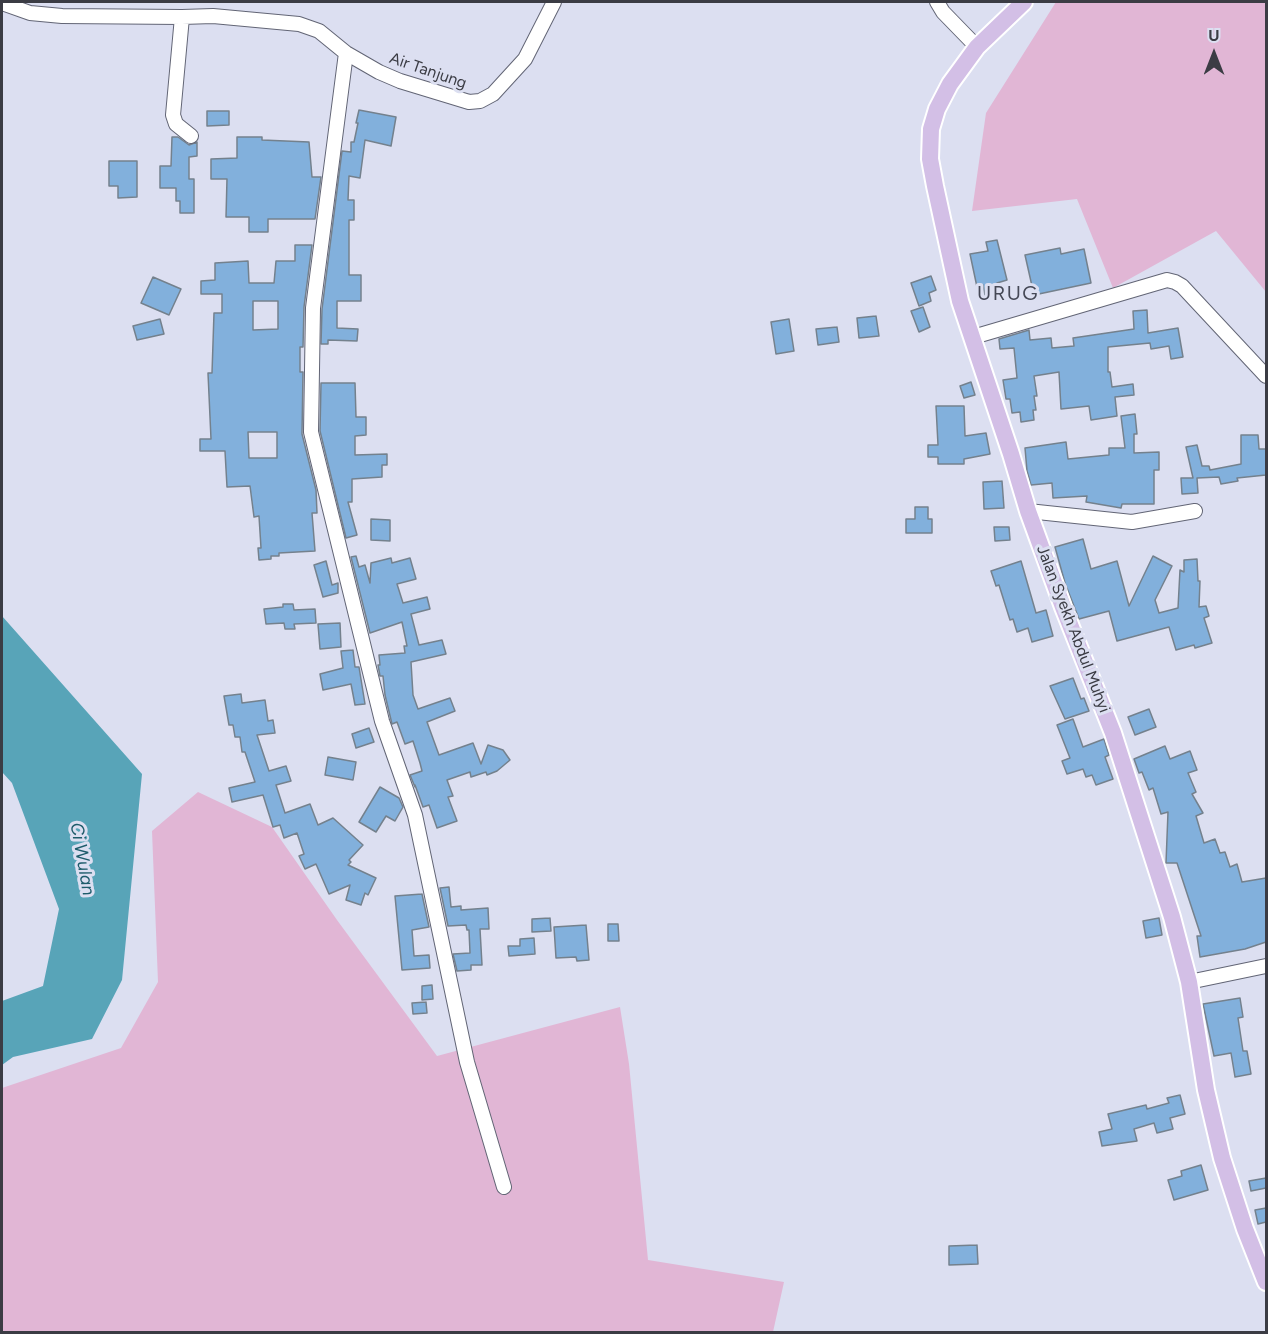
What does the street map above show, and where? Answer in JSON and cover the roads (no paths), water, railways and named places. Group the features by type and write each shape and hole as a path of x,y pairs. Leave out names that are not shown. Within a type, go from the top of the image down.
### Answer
{"main road":[{"name":"Jalan Syekh Abdul Muhyi","path":"1024,2 977,47 950,84 937,109 931,129 930,159 960,301 1028,511 1113,733 1169,906 1189,982 1206,1090 1222,1158 1245,1229 1266,1282"}],"street":[{"name":"Air Tanjung","path":"2,3 30,13 62,16 213,16 299,24 319,31 346,53 378,72 449,98 468,102 480,101 493,94 525,59 554,2"},
{"path":"937,2 977,47"},
{"path":"182,17 173,115 176,124 191,136"},
{"path":"346,53 313,308 311,432 382,721 415,815 467,1062 504,1188"},
{"path":"973,337 1167,280 1182,286 1266,376"},
{"path":"1028,511 1132,522 1195,511"},
{"path":"1189,982 1266,966"}],"water":[{"name":"Ci Wulan","path":"2,616 142,774 122,980 92,1039 13,1057 2,1065 2,1001 43,986 59,909 12,783 2,772"}],"district":[{"name":"URUG","path":"1008,294"}]}
